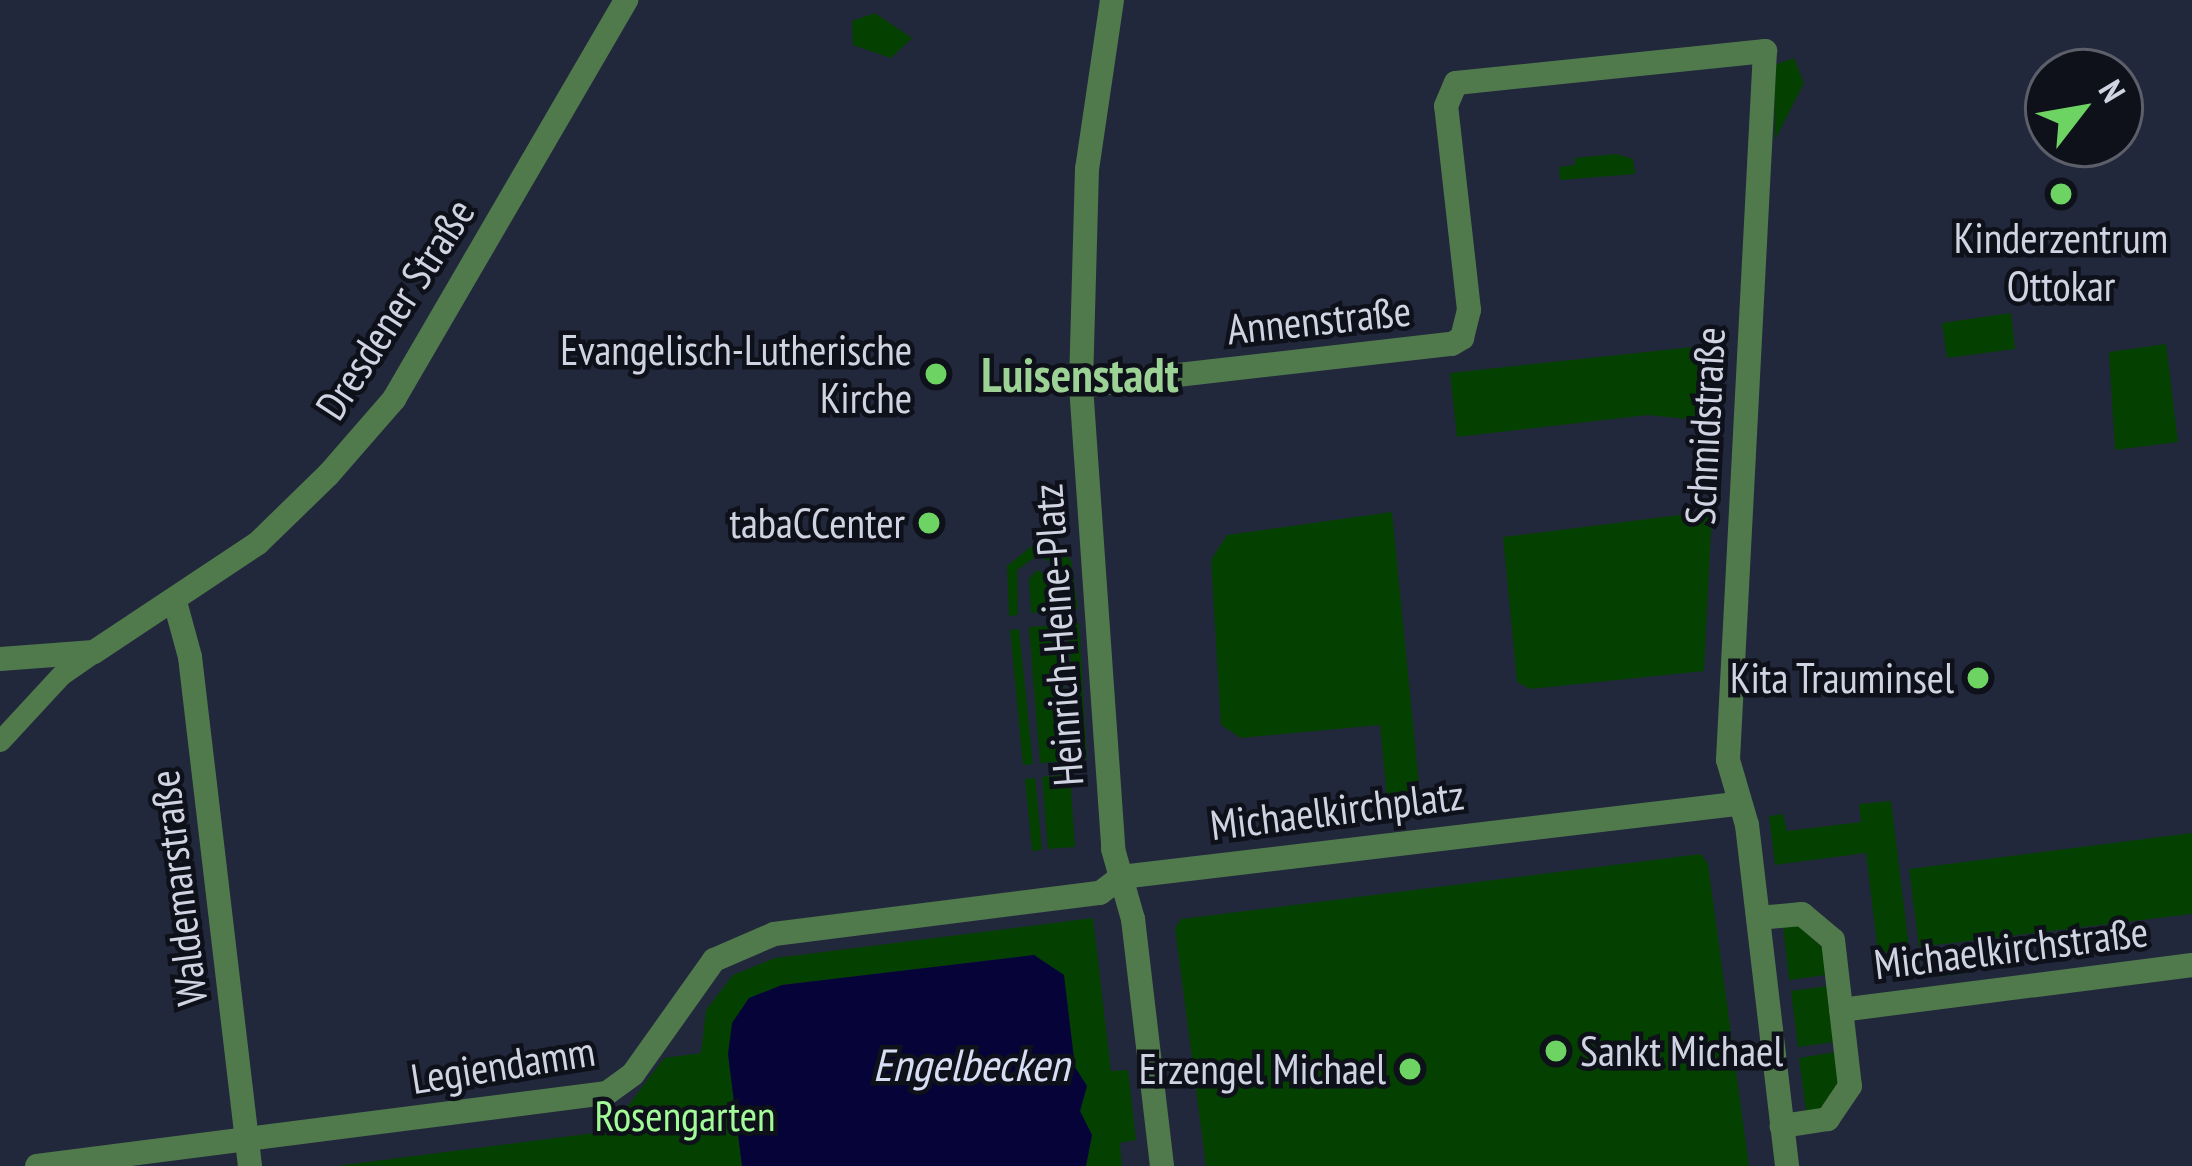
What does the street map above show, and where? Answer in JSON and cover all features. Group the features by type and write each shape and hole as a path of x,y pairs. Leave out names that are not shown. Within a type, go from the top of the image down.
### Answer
{"street":[{"name":"Dresdener Straße","path":"0,741 61,675 258,543 375,425 626,0"},
{"path":"1081,386 1087,169 1112,0"},
{"name":"Annenstraße","path":"1081,386 1437,347 1462,338 1469,310 1446,106 1456,82 1765,51"},
{"name":"Schmidstraße","path":"1736,804 1729,722 1765,51"},
{"name":"Heinrich-Heine-Platz","path":"1081,386 1108,792 1121,877"},
{"name":"Waldemarstraße","path":"175,602 190,657 250,1166"},
{"path":"0,659 94,652"},
{"path":"1736,804 1747,825 1786,1166"},
{"name":"Michaelkirchplatz","path":"1121,877 1736,804"},
{"path":"1121,877 1133,919 1162,1166"},
{"name":"Legiendamm","path":"37,1166 607,1094 633,1074 715,960 733,947 774,934 1100,893 1121,877"},
{"path":"1759,919 1802,914 1832,940 1850,1086 1828,1119 1782,1126"},
{"name":"Michaelkirchstraße","path":"1840,1010 2192,965"}],"green space":[{"path":"875,13 912,38 891,58 853,45 852,21"},
{"path":"1794,58 1804,83 1775,140 1774,65"},
{"path":"1616,154 1633,159 1635,174 1560,180 1559,167 1575,165 1575,158"},
{"path":"2011,313 2015,349 1947,358 1942,323"},
{"path":"1721,344 1716,422 1648,415 1457,437 1450,373"},
{"path":"2166,344 2178,442 2115,450 2109,352"},
{"path":"1712,511 1704,671 1530,689 1517,682 1503,537"},
{"path":"1392,512 1421,804 1388,809 1380,725 1241,738 1221,725 1211,560 1227,535"},
{"path":"1034,544 1055,546 1071,560 1078,609 1068,610 1060,566 1037,556 1017,570 1018,615 1009,616 1007,566"},
{"path":"1037,570 1051,578 1053,611 1031,613 1029,579"},
{"path":"1079,623 1087,759 1077,759 1068,624"},
{"path":"1060,625 1069,761 1040,763 1029,627"},
{"path":"1019,629 1033,764 1023,765 1010,630"},
{"path":"1070,774 1075,847 1048,849 1042,777"},
{"path":"1035,778 1042,850 1032,851 1025,779"},
{"path":"1891,801 1909,948 1878,953 1866,853 1775,865 1769,816 1783,814 1787,831 1861,822 1859,804"},
{"path":"2192,833 2192,914 1919,947 1909,869"},
{"path":"1701,854 1708,864 1749,1166 1206,1166 1175,928 1181,919"},
{"name":"Rosengarten","path":"1093,918 1111,1071 1128,1070 1136,1140 1120,1143 1122,1166 1086,1166 1092,1135 1080,1111 1087,1086 1075,1067 1064,976 1034,955 782,985 749,998 728,1054 742,1166 336,1166 626,1129 625,1110 664,1058 701,1053 706,1010 733,975 775,958"},
{"path":"1797,925 1823,948 1826,975 1789,980 1783,926"},
{"path":"1972,954 1974,972 1934,977 1932,959"},
{"path":"1827,986 1834,1042 1798,1047 1791,991"},
{"path":"1835,1052 1839,1081 1820,1109 1806,1111 1799,1058"}],"water":[{"name":"Engelbecken","path":"1034,955 1064,975 1075,1067 1087,1086 1080,1111 1092,1135 1086,1166 742,1166 728,1054 732,1023 749,998 782,985"}],"place":[{"name":"Kinderzentrum Ottokar","path":"2061,194"},
{"name":"Evangelisch-Lutherische Kirche","path":"936,374"},
{"name":"tabaCCenter","path":"929,523"},
{"name":"Kita Trauminsel","path":"1978,678"},
{"name":"Sankt Michael","path":"1556,1051"},
{"name":"Erzengel Michael","path":"1410,1069"}],"district":[{"name":"Luisenstadt","path":"1080,375"}]}
